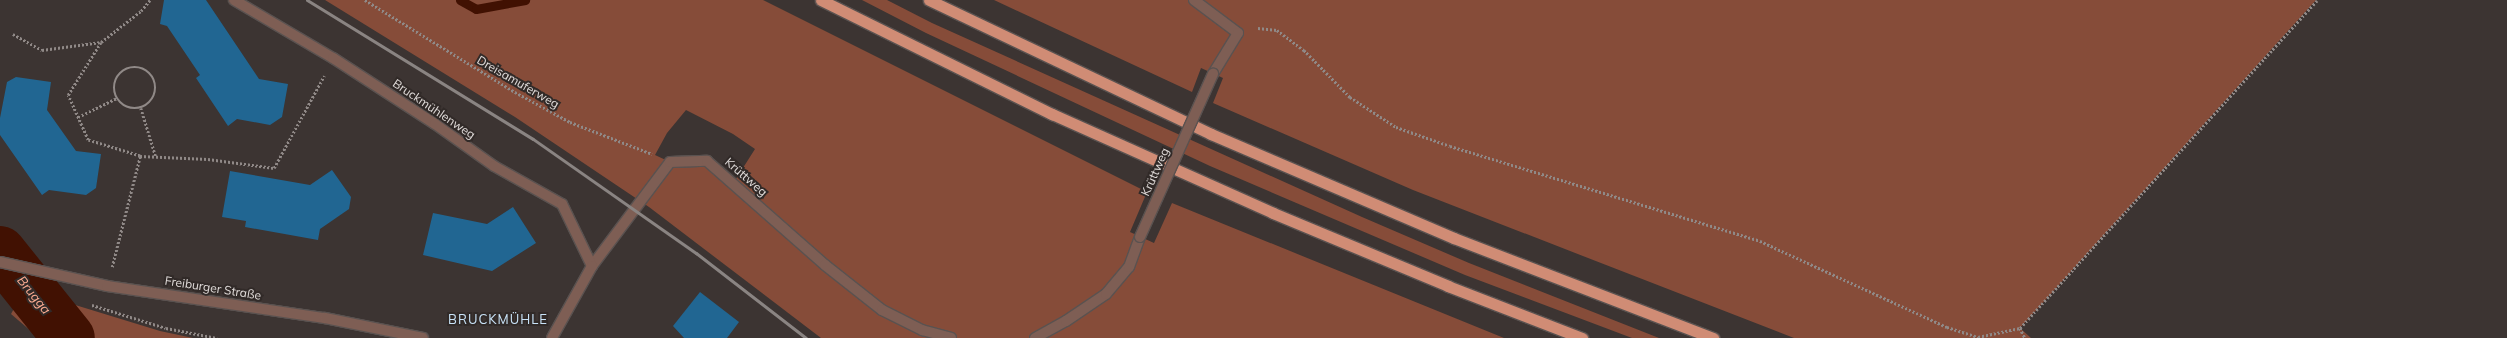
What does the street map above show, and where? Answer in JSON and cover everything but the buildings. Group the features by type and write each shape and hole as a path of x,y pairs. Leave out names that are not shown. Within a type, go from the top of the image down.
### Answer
{"highway":[{"path":"821,0 1052,114 1273,213 1448,286 1582,338"},
{"path":"929,0 1211,134 1454,238 1714,338"}],"street":[{"name":"Bruckmühlenweg","path":"234,0 333,58 435,124 494,166 562,204 592,266"},
{"path":"1194,0 1238,33"},
{"name":"Krüttweg","path":"1035,338 1106,294 1130,267 1140,237 1213,74 1238,33"},
{"name":"Krüttweg","path":"670,162 707,161 734,182 824,265 882,310 922,330 950,338"},
{"path":"552,338 592,266 670,162"},
{"name":"Freiburger Straße","path":"0,262 107,286 325,318 424,338"}],"path":[{"path":"150,0 141,11 101,42 68,95 88,140 140,156 208,159 274,168 333,58"},
{"name":"Dreisamuferweg","path":"365,0 515,92 570,122 670,162"},
{"path":"1238,33 1260,27 1278,30 1304,50 1350,97 1396,126 1450,146 1760,241 1947,327 1978,338 2020,328 2317,0"},
{"path":"13,34 42,50 101,42"},
{"path":"131,68 144,69 154,79 156,93 153,100 141,108 128,108 117,98 114,86 120,74 131,68"},
{"path":"78,117 117,98"},
{"path":"141,108 156,157"},
{"path":"107,286 140,156"},
{"path":"88,304 166,328 217,338"},
{"path":"2020,328 2025,338"}],"shaded area":[{"path":"325,0 763,0 1147,192 1130,232 1154,243 1172,203 1504,338 821,338 649,207 515,117","holes":["686,110 733,134 755,149 734,182 707,161 670,162 655,155 667,133"]},
{"path":"862,0 887,0 932,23 1362,217 1469,263 1659,338 1632,338 1465,275 1210,166 926,33"},
{"path":"994,0 2316,0 2020,328 2031,338 1794,338 1413,190 1213,103 1223,78 1201,68 1192,92"},
{"path":"22,294 72,304 160,331 193,338 39,338 11,314"}],"waterway":[{"path":"460,0 476,9 525,0"},
{"name":"Brugga","path":"0,252 69,338"}],"railway":[{"path":"307,0 533,139 696,253 806,338"}],"district":[{"name":"BRUCKMÜHLE","path":"498,319"}]}
